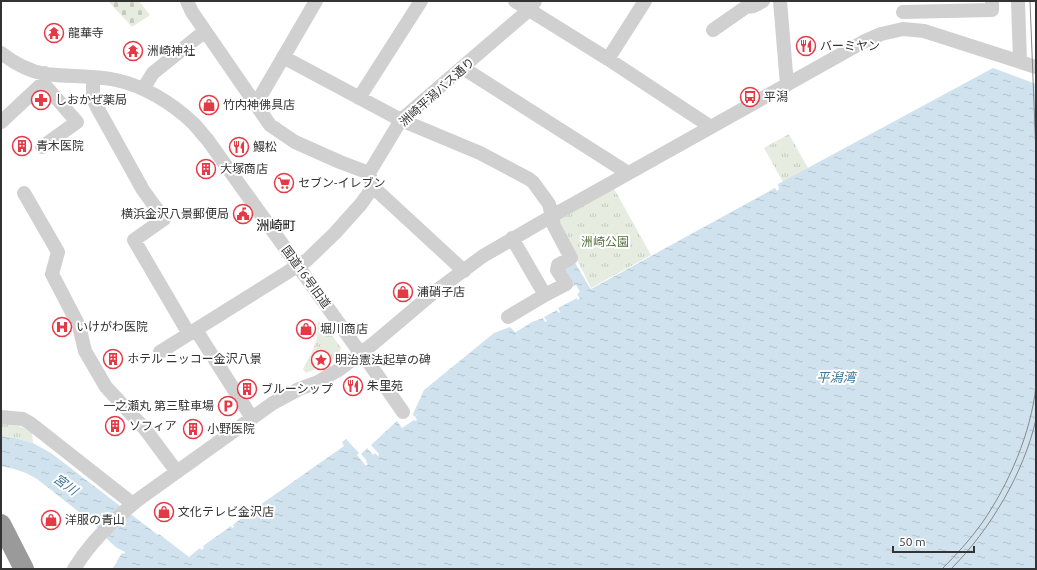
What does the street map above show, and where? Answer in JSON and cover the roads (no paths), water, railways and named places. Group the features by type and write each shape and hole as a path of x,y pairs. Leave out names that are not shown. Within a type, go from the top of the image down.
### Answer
{"highway":[{"path":"1,524 24,569"},
{"path":"1,553 8,569"}],"street":[{"path":"256,104 316,1"},
{"path":"359,98 421,1"},
{"path":"515,1 532,6 608,59 711,127"},
{"path":"608,59 645,1"},
{"path":"713,30 746,7 754,6 763,1"},
{"path":"780,1 787,85"},
{"path":"903,29 902,7 992,10 992,1"},
{"path":"1018,1 1020,62"},
{"path":"193,5 205,31 270,125 295,142 369,173 372,187 464,271"},
{"name":"洲崎平潟バス通り","path":"369,173 401,120 532,6"},
{"path":"74,569 88,548 102,532 130,506 282,398 327,378 361,354 432,294 483,256 512,238 863,42 881,34 903,29 924,31 1036,67"},
{"path":"143,89 153,73 205,31"},
{"name":"国道16号旧道","path":"1,53 44,78 60,75 93,77 116,80 143,89 175,108 193,123 207,139 403,412"},
{"path":"283,57 401,120 480,153 534,182 548,204 554,226 571,258 558,265 557,270 566,284 508,317"},
{"path":"462,68 628,173"},
{"path":"93,77 93,99 143,190 164,219 134,240 193,332 252,418"},
{"path":"1,122 44,78 77,122 42,147"},
{"path":"160,352 307,260 335,234 361,204 372,187"},
{"path":"24,193 58,252 52,274 79,326 89,357 106,387 145,429 177,472"},
{"path":"512,238 545,295"},
{"path":"1,417 23,420 30,423 130,506"}],"water":[{"name":"平潟湾","path":"993,68 1036,84 1036,569 112,569 122,553 124,554 125,552 117,548 93,523 37,479 26,473 1,466 1,436 33,443 51,453 189,557 200,548 202,550 204,548 203,546 231,526 232,528 234,527 233,525 244,516 246,518 248,517 246,515 344,446 342,442 346,439 359,453 357,455 366,466 368,464 366,462 367,461 361,454 367,448 373,455 375,453 378,456 379,454 371,445 397,421 402,428 414,420 416,421 417,420 415,417 419,413 414,417 413,414 424,390 494,333 510,327 519,339 516,332 532,322 543,318 545,322 547,321 544,317 557,310 559,313 558,308 577,298 578,300 580,299 577,294 580,292 576,285 572,287 561,269 574,261 591,289 775,188 777,191 779,189 778,184"}],"tram line":[{"path":"1030,1 1036,155"},
{"path":"942,569 963,547 977,529 992,508 1010,475 1024,440 1036,386"},
{"path":"951,569 979,537 1004,500 1023,460 1031,439 1036,419"}],"place":[{"name":"龍華寺","path":"54,33"},
{"name":"バーミヤン","path":"806,46"},
{"name":"洲崎神社","path":"133,51"},
{"name":"平潟","path":"750,97"},
{"name":"しおかぜ薬局","path":"41,100"},
{"name":"竹内神佛具店","path":"209,105"},
{"name":"青木医院","path":"22,146"},
{"name":"鰻松","path":"239,147"},
{"name":"大塚商店","path":"206,169"},
{"name":"セブン-イレブン","path":"284,183"},
{"name":"横浜金沢八景郵便局","path":"243,214"},
{"name":"浦硝子店","path":"403,292"},
{"name":"いけがわ医院","path":"62,327"},
{"name":"堀川商店","path":"306,329"},
{"name":"ホテル ニッコー金沢八景","path":"113,359"},
{"name":"明治憲法起草の碑","path":"321,360"},
{"name":"朱里苑","path":"353,386"},
{"name":"ブルーシップ","path":"247,389"},
{"name":"一之瀬丸 第三駐車場","path":"228,406"},
{"name":"ソフィア","path":"115,426"},
{"name":"小野医院","path":"193,429"},
{"name":"文化テレビ金沢店","path":"164,512"},
{"name":"洋服の青山","path":"51,520"}],"district":[{"name":"洲崎町","path":"276,225"}],"park label":[{"name":"洲崎公園","path":"605,242"}],"water label":[{"name":"宮川","path":"66,484"}]}
